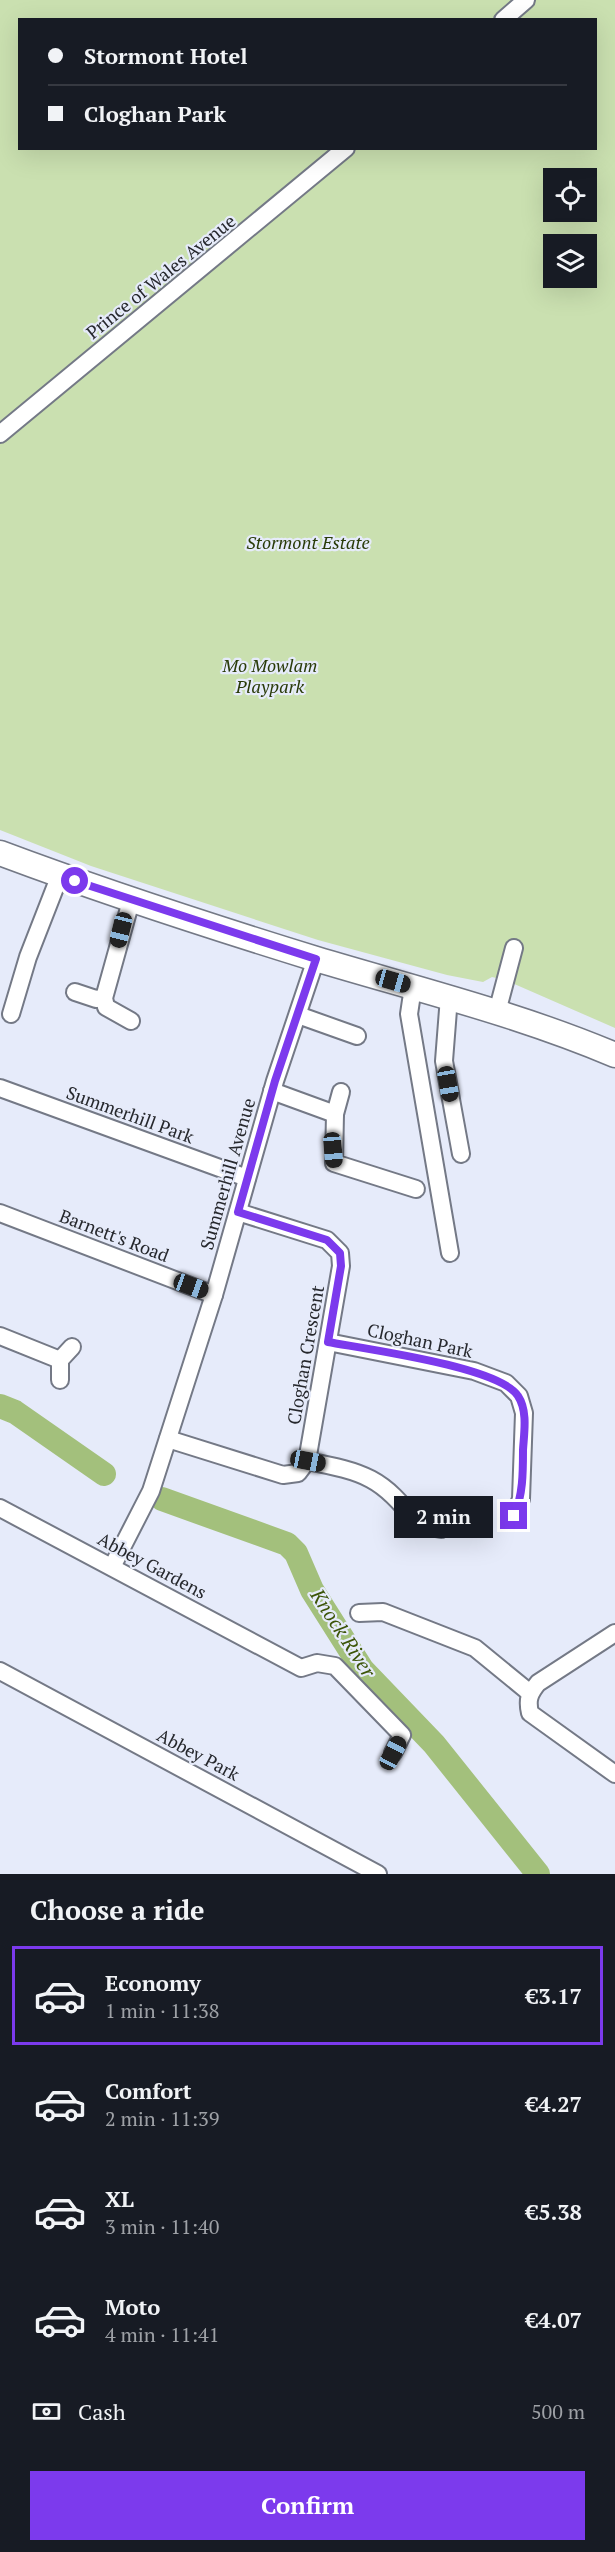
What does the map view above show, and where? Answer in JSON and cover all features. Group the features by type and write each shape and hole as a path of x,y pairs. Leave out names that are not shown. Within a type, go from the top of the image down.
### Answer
{"highway":[{"path":"0,853 131,901 316,959 547,1027 615,1055"}],"street":[{"path":"505,18 526,0"},
{"name":"Prince of Wales Avenue","path":"0,434 344,150"},
{"path":"11,1014 28,957 60,875"},
{"path":"131,901 104,998 106,1007 131,1021"},
{"path":"497,1012 514,948"},
{"name":"Summerhill Avenue","path":"112,1567 151,1491 214,1294 272,1091 316,959"},
{"path":"413,987 409,1014 450,1253"},
{"path":"75,992 96,999 104,998"},
{"path":"449,998 444,1061 461,1154"},
{"path":"298,1015 357,1036"},
{"name":"Summerhill Park","path":"0,1088 247,1178"},
{"path":"272,1091 334,1114"},
{"path":"341,1092 334,1114 334,1163 416,1189"},
{"name":"Cloghan Crescent","path":"238,1212 327,1240 340,1253 341,1266 308,1461"},
{"name":"Barnett's Road","path":"0,1214 214,1294"},
{"path":"0,1336 60,1360"},
{"name":"Cloghan Park","path":"328,1342 474,1371 506,1383 519,1396 524,1413 521,1499 514,1516"},
{"path":"60,1380 60,1360 72,1347"},
{"path":"168,1439 283,1475 298,1473 308,1461 355,1470 386,1487 418,1525 441,1529"},
{"name":"Abbey Gardens","path":"0,1508 302,1668 317,1663 335,1666 402,1735 393,1753"},
{"path":"359,1613 383,1612 475,1648 530,1693"},
{"path":"615,1633 538,1683 530,1693 530,1713 615,1774"},
{"name":"Abbey Park","path":"0,1671 378,1874"}],"green space":[{"name":"Stormont Estate","path":"0,0 615,0 615,1028 505,980 492,977 483,982 447,975 318,940 91,866 0,830"}],"waterway":[{"name":"Knock River","path":"0,1406 15,1412 104,1474"},
{"name":"Knock River","path":"162,1499 287,1544 296,1553 312,1590 362,1669 434,1744 538,1874"}],"route":[{"path":"75,881 316,959 275,1081 238,1212 327,1240 340,1253 341,1266 328,1342 474,1371 506,1383 519,1396 524,1413 523,1460 521,1499 514,1516"}],"park label":[{"name":"Mo Mowlam Playpark","path":"270,676"}]}
